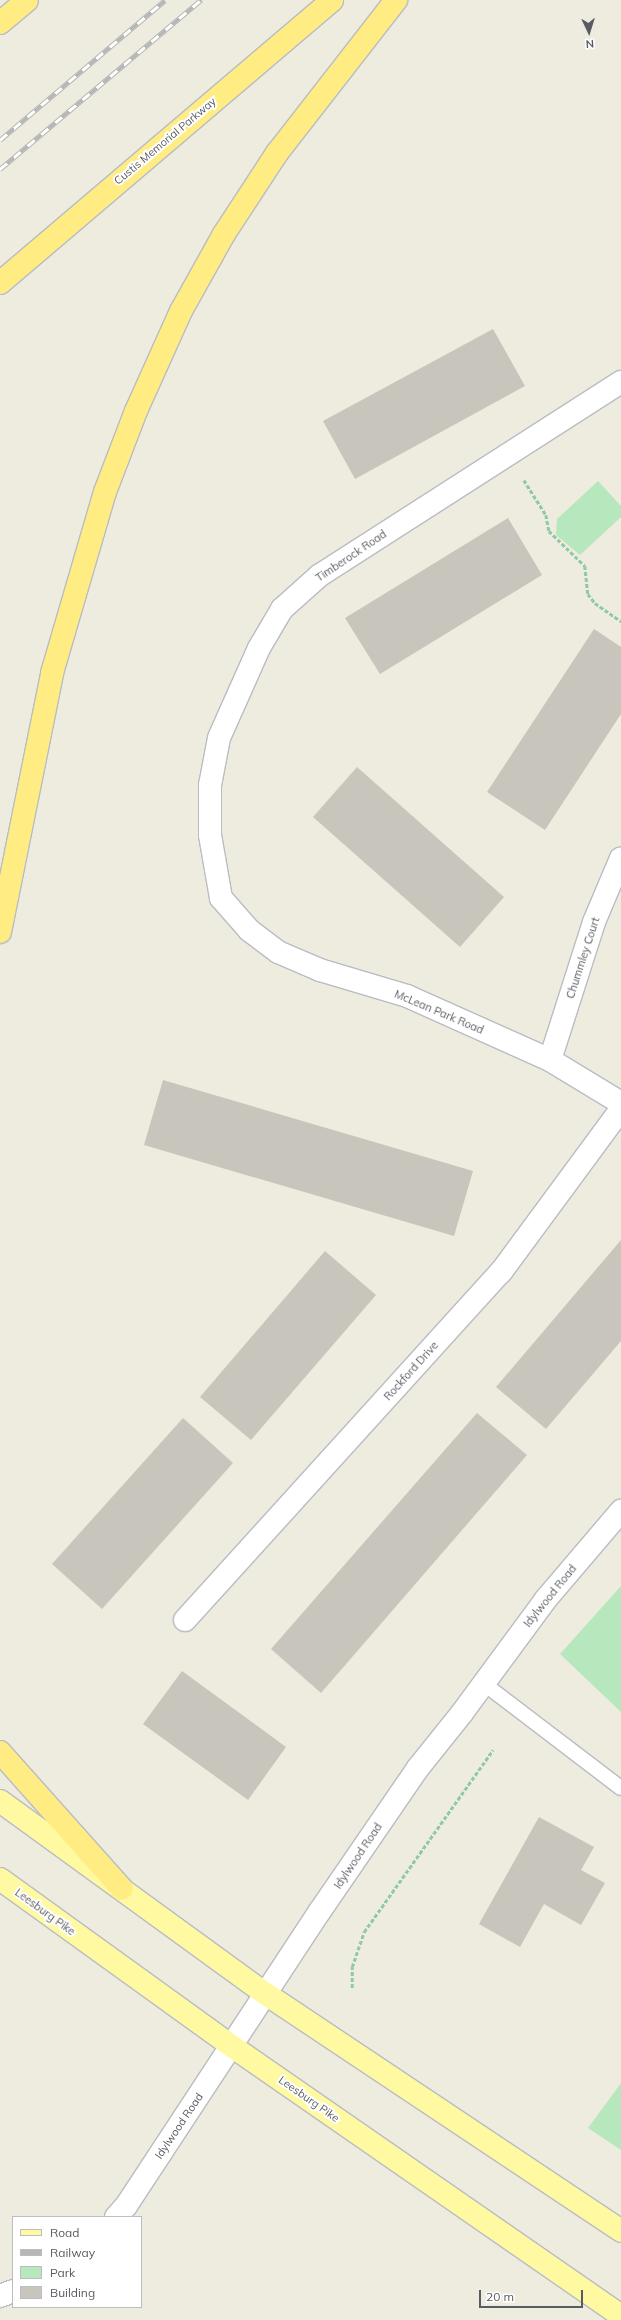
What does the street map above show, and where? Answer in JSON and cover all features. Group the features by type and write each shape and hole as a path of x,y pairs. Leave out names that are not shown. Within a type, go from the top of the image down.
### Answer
{"highway":[{"path":"0,4 5,0"},
{"path":"0,23 27,0"},
{"name":"Custis Memorial Parkway","path":"0,283 332,0"},
{"path":"0,932 52,673 105,492 136,411 181,311 224,234 277,153 396,0"},
{"path":"0,1752 122,1889"}],"main road":[{"path":"0,1801 266,1994 621,2231"},
{"name":"Leesburg Pike","path":"0,1879 233,2047 621,2316"}],"street":[{"name":"Timberock Road","path":"221,898 210,835 210,785 219,738 259,648 282,609 320,575 621,382"},
{"name":"Chummley Court","path":"550,1060 594,922 621,858"},
{"name":"McLean Park Road","path":"221,898 249,930 278,952 320,970 407,996 550,1060 621,1103"},
{"name":"Rockford Drive","path":"185,1620 501,1272 621,1109"},
{"name":"Idylwood Road","path":"117,2216 126,2206 233,2047 266,1994 418,1768 546,1599 621,1511"},
{"path":"0,2296 12,2291"}],"lane":[{"path":"483,1684 621,1788"}],"path":[{"path":"509,454 546,515 549,531 585,566 588,594 595,602 621,621"},
{"path":"352,1988 352,1967 364,1932 493,1750"}],"green space":[{"path":"598,481 621,506 621,517 580,555 556,535 557,519"},
{"path":"621,1586 621,1712 560,1654"},
{"path":"621,2083 621,2150 588,2128"}],"building":[{"path":"493,329 525,386 355,479 323,421"},
{"path":"508,518 542,575 380,674 345,618"},
{"path":"594,629 621,647 621,714 545,830 487,792"},
{"path":"357,767 504,897 460,947 313,817"},
{"path":"163,1080 473,1171 454,1236 144,1145"},
{"path":"621,1240 621,1341 546,1429 496,1387"},
{"path":"325,1251 376,1295 251,1440 200,1397"},
{"path":"477,1413 527,1455 321,1693 271,1649"},
{"path":"183,1418 233,1463 102,1609 52,1564"},
{"path":"182,1671 286,1747 248,1800 143,1724"},
{"path":"539,1817 594,1847 581,1870 605,1883 581,1925 544,1904 520,1947 479,1924"}],"railway":[{"path":"0,140 165,0"},
{"path":"0,169 201,0"}]}
